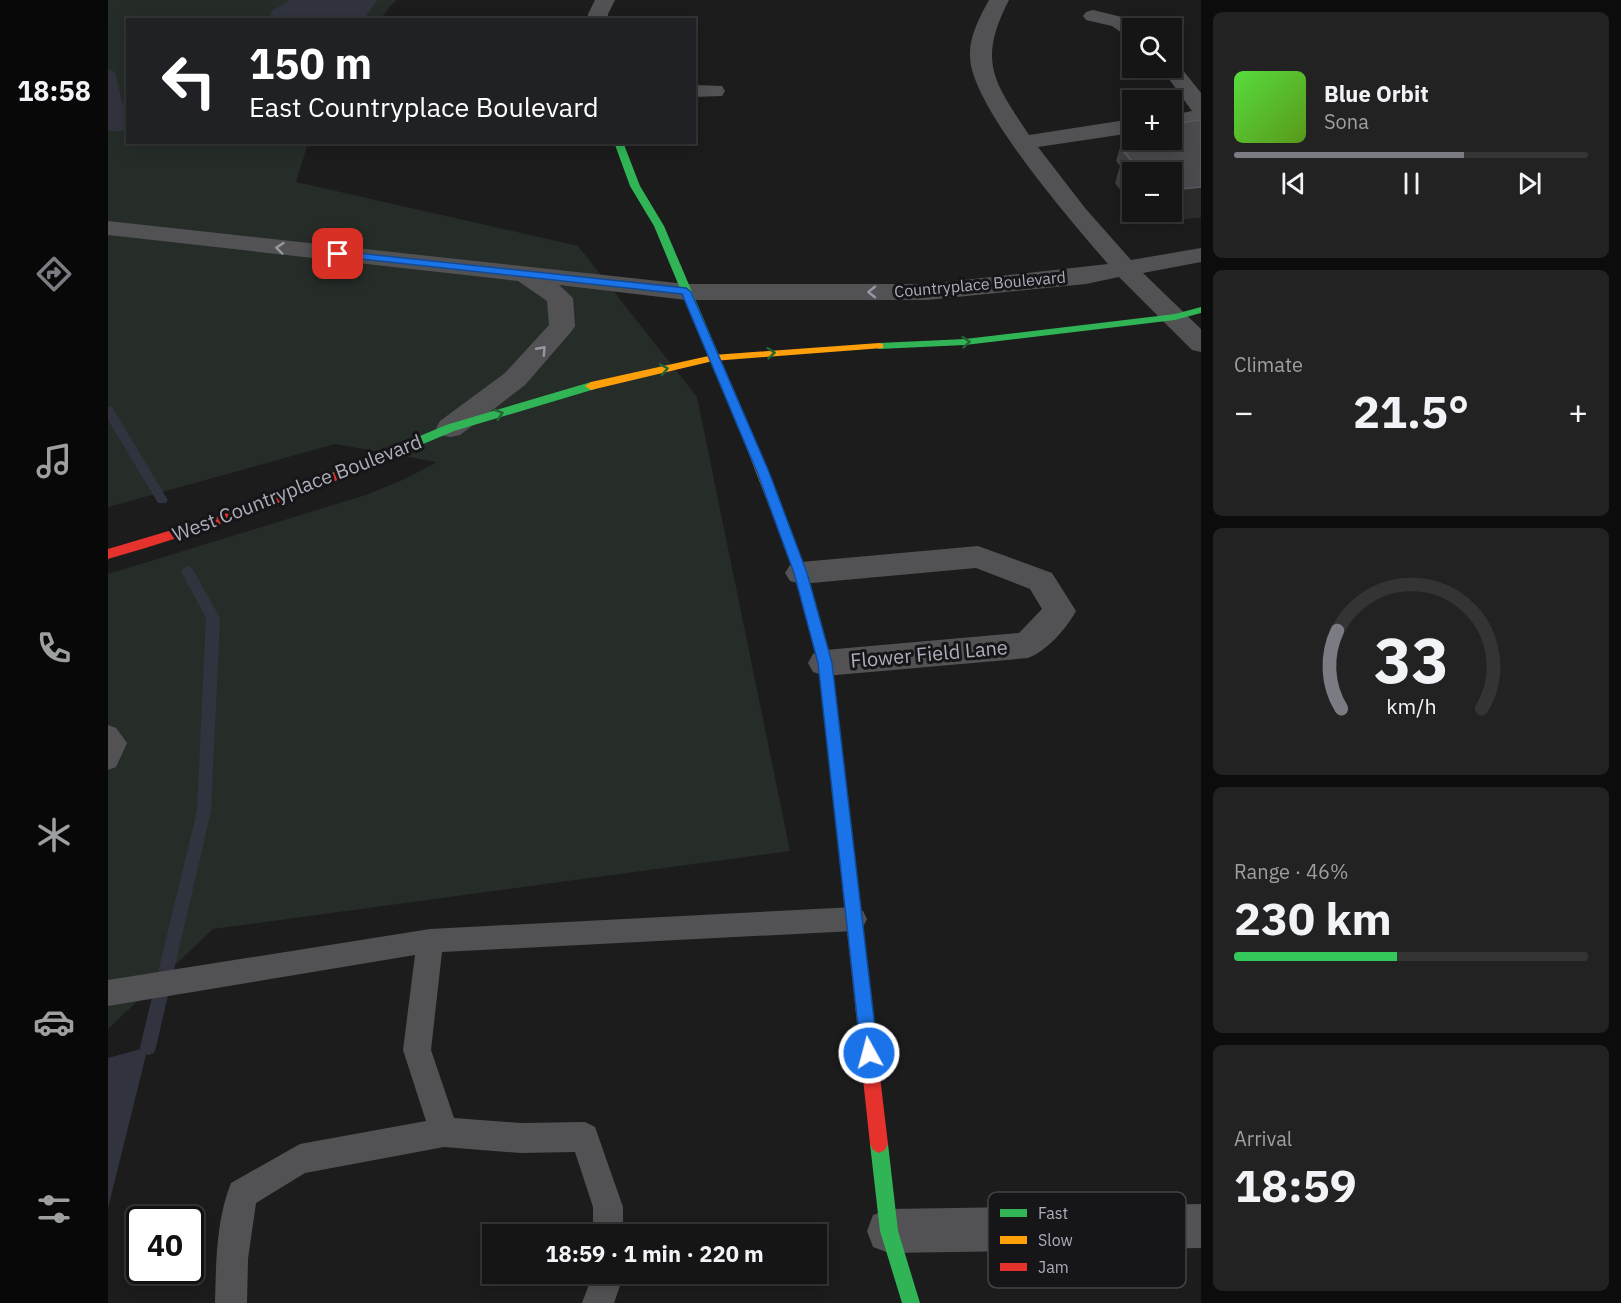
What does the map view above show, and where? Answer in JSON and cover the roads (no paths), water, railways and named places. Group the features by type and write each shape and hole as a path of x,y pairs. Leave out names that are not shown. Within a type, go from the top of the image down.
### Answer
{"street":[{"path":"598,18 605,0"},
{"path":"999,0 987,23 980,56 989,90 1023,143 1077,213 1126,270 1201,344"},
{"path":"1093,16 1122,24"},
{"path":"1178,78 1201,108"},
{"path":"1182,119 1201,116"},
{"path":"1023,143 1122,128"},
{"name":"Flower Field Lane","path":"619,144 634,186 653,215 763,472 801,573 825,663 890,1231 911,1303"},
{"name":"Countryplace Boulevard","path":"108,228 686,292 927,292 1126,270 1201,255"},
{"name":"West Countryplace Boulevard","path":"450,428 515,379 562,326 560,298 522,273"},
{"path":"713,358 850,347 965,342 1175,317 1201,310"},
{"name":"West Countryplace Boulevard","path":"108,554 172,537 272,502 450,428 615,379 713,358"},
{"name":"Flower Field Lane","path":"801,573 978,557 1041,581 1060,611 1028,645 825,663"},
{"path":"1186,1226 1201,1226"},
{"path":"890,1231 988,1229"}],"lane":[{"path":"108,735 115,743 108,760"},
{"path":"108,993 430,941 854,919"},
{"path":"430,941 417,1050 444,1132"},
{"path":"231,1303 232,1259 242,1194 300,1159 444,1132 521,1138 585,1137 608,1207 608,1224"},
{"path":"598,1303 605,1284"}],"waterway":[{"path":"108,410 162,500"},
{"path":"148,1047 204,811 213,618 187,571"}]}
